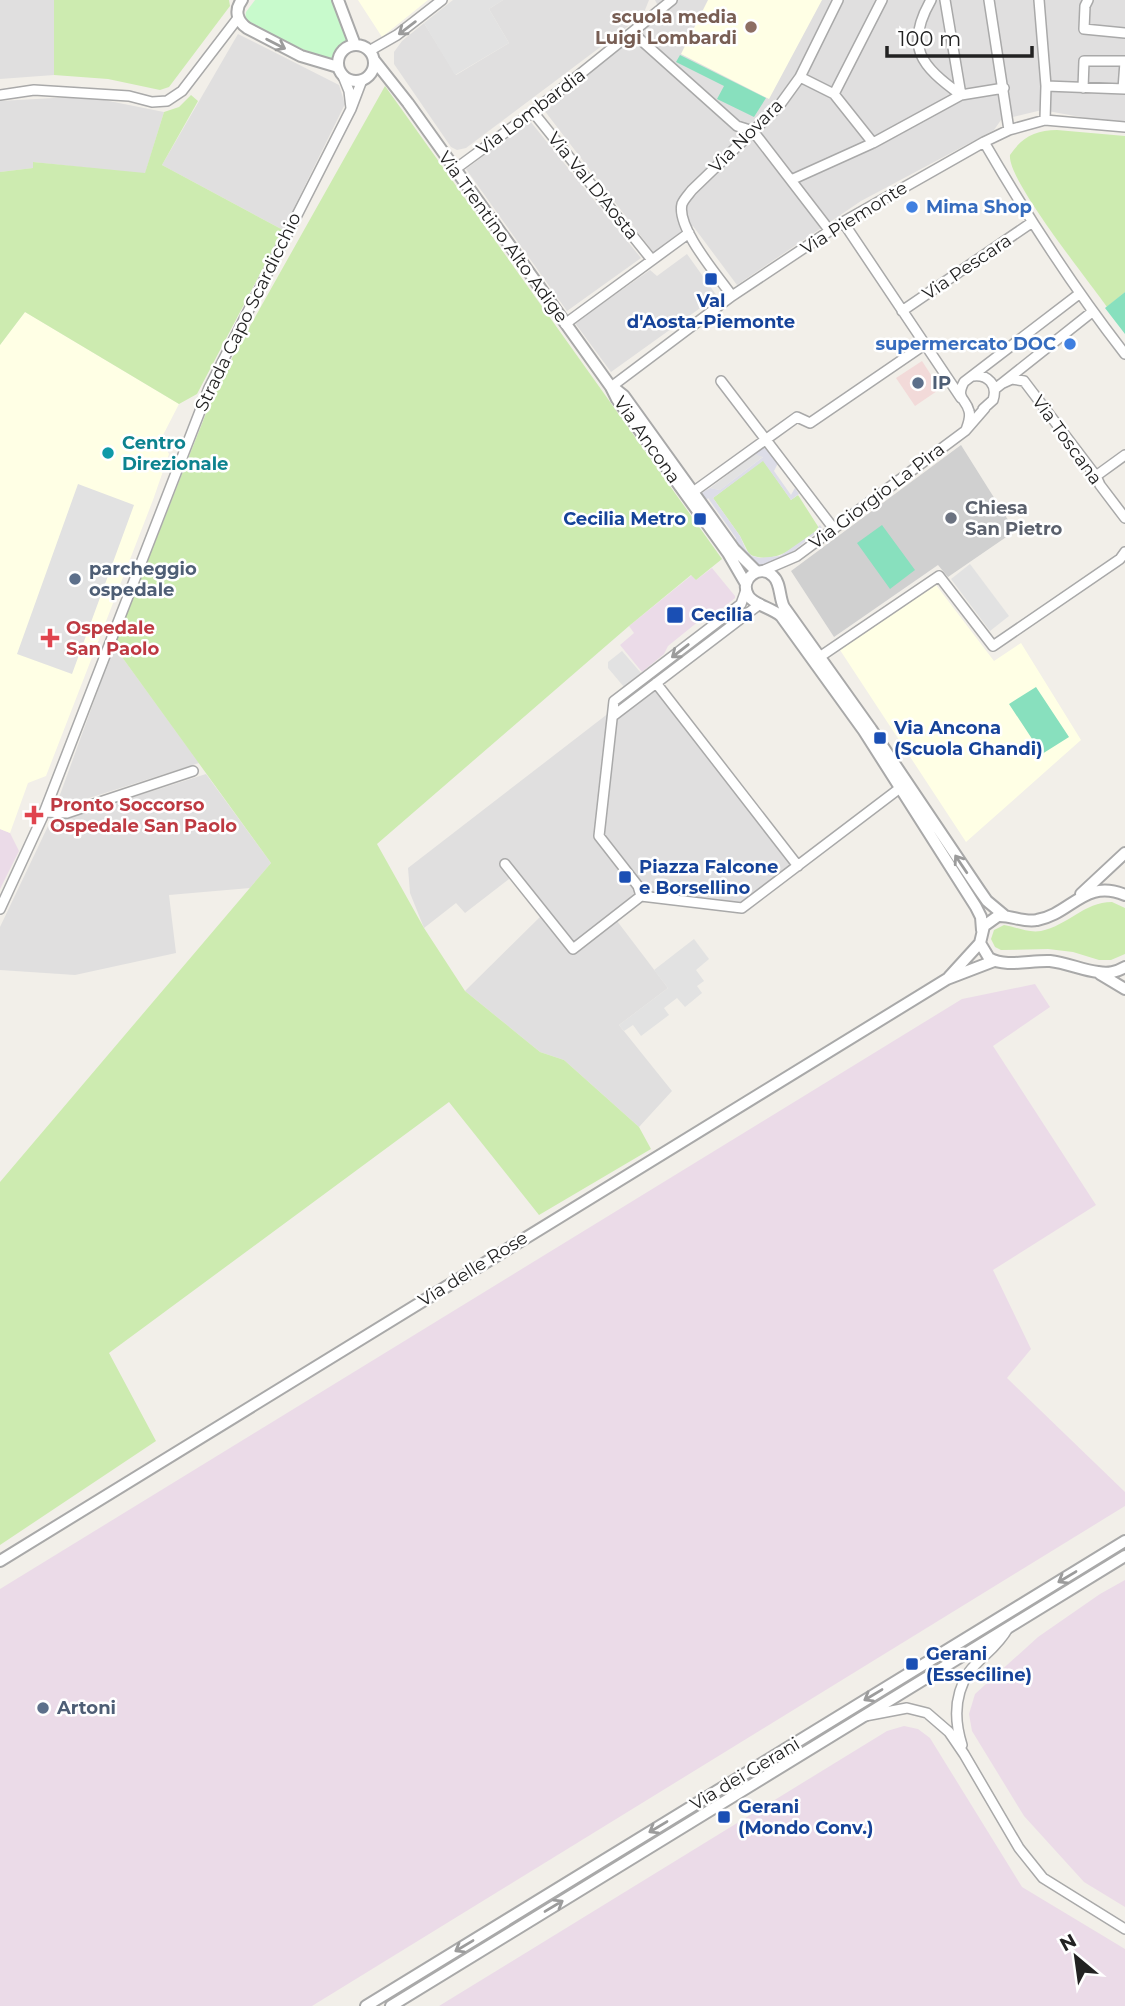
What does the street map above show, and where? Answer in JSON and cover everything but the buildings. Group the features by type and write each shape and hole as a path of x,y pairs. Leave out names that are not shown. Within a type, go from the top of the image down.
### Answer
{"street":[{"path":"338,0 355,45 372,55"},
{"path":"238,18 247,28 301,56 341,72 352,81 366,77 372,55 442,0"},
{"name":"Via Lombardia","path":"454,170 633,33 661,4 672,0"},
{"name":"Via Novara","path":"732,296 689,233 682,215 682,203 692,190 779,106 800,77 838,0"},
{"path":"834,94 882,0"},
{"path":"931,0 923,13 917,33 919,50 936,76 961,95"},
{"path":"945,0 961,95"},
{"path":"989,0 1009,130"},
{"path":"1039,0 1046,86 1045,120"},
{"path":"1088,0 1084,6 1084,29 1125,33"},
{"path":"0,95 34,90 129,96 152,102 167,101 182,91 238,18 239,2"},
{"path":"633,33 737,126 753,131 830,231"},
{"path":"351,109 349,91 341,72 341,52 355,45"},
{"name":"Via Trentino Alto Adige","path":"372,55 611,387"},
{"path":"1046,86 1083,88 1124,89 1125,62 1084,61 1083,88"},
{"name":"Via Trentino Alto Adige","path":"366,77 395,86"},
{"name":"Strada Capo Scardicchio","path":"0,909 44,812 209,388 366,77"},
{"path":"800,77 834,94 873,143"},
{"path":"792,180 873,143 961,95 1004,88"},
{"name":"Via Val D'Aosta","path":"533,111 652,260"},
{"name":"Via Piemonte","path":"611,387 732,296 830,231 984,142 1009,130 1045,120 1125,127"},
{"path":"984,142 1031,223 1079,294 1125,354"},
{"path":"844,222 946,377 968,407 974,410 985,408 993,400 998,386 1092,312"},
{"name":"Via Pescara","path":"902,311 1031,223"},
{"path":"565,324 689,233"},
{"path":"961,398 961,387 970,377 1079,294"},
{"path":"693,492 797,417 810,423 925,345"},
{"path":"946,377 957,380 984,376 998,386"},
{"name":"Via Toscana","path":"998,386 1012,379 1024,381 1125,519"},
{"path":"721,381 834,528"},
{"name":"Via Ancona","path":"611,387 624,396 734,549 760,572"},
{"name":"Via Ancona","path":"611,387 728,553 746,587"},
{"path":"965,431 969,420 968,407"},
{"name":"Via Giorgio La Pira","path":"789,561 965,431 985,408"},
{"path":"1096,476 1125,455"},
{"path":"821,656 939,576 993,646 1120,559 1125,552"},
{"path":"613,716 760,604 774,598 789,561"},
{"path":"641,896 638,886 599,836 614,701 741,604 748,579 789,561"},
{"path":"760,572 773,575 784,607 821,656 987,901 1005,916"},
{"path":"746,587 750,599 781,616 864,731 976,907 981,918 980,943 985,954 993,961 1007,963 1048,961 1071,964 1097,972 1125,989"},
{"path":"656,683 798,866"},
{"path":"44,812 67,813 193,771"},
{"path":"505,864 573,949 641,896 742,908 900,788"},
{"path":"982,930 993,918 1005,916 1036,921 1052,915 1075,899 1125,853"},
{"path":"1075,899 1095,891 1115,891 1125,895"},
{"name":"Via delle Rose","path":"947,979 980,943"},
{"name":"Via delle Rose","path":"0,1561 947,979 993,961"},
{"path":"1097,972 1114,972 1125,967"},
{"name":"Via dei Gerani","path":"366,2006 1125,1541"},
{"name":"Via dei Gerani","path":"391,2006 1125,1556"},
{"path":"964,1754 956,1727 957,1696 970,1671 1000,1643 1010,1625"},
{"path":"864,1716 907,1708 927,1713 949,1732 1019,1848 1043,1878 1125,1929"}],"shaded area":[{"path":"0,0 54,0 54,75 0,79"},
{"path":"358,0 428,0 382,37"},
{"path":"453,0 503,0 489,9 509,43 455,75 424,23"},
{"path":"503,0 649,0 643,15 466,148 457,150 451,147 394,64 394,52 402,41 424,23 456,75 509,43 489,9"},
{"path":"655,0 1125,0 1125,125 1042,110 1001,120 994,130 861,201 737,285 693,226 654,253 544,110 658,6"},
{"name":"scuola media Luigi Lombardi","path":"708,0 822,0 769,99 681,54"},
{"path":"238,34 339,85 345,104 283,230 162,165"},
{"path":"72,97 104,100 164,112 145,174 33,162 33,168 0,172 0,101"},
{"path":"530,121 641,258 567,311 466,169"},
{"path":"687,254 717,296 611,372 575,323 650,270 657,276"},
{"name":"Ospedale San Paolo","path":"25,312 179,404 161,439 169,454 153,500 46,776 28,783 10,833 0,829 0,345"},
{"name":"IP","path":"922,361 940,389 915,406 896,378"},
{"path":"961,445 1015,531 948,577 938,565 834,637 791,571"},
{"path":"764,447 778,463 774,471 791,495 795,488 799,494 791,500 763,461 713,498 740,536 746,550 752,556 760,558 780,556 819,529 820,525 822,528 786,557 765,565 756,565 735,545 736,538 708,498 704,504 700,494 710,488 720,490 763,457 755,454"},
{"path":"755,454 764,456 720,490 710,488"},
{"name":"parcheggio ospedale","path":"78,484 134,505 72,674 17,654"},
{"path":"970,564 1009,616 990,631 951,579"},
{"path":"712,568 735,598 714,615 710,612 668,646 664,654 642,672 620,645 634,633 629,626 692,575 696,580"},
{"path":"936,585 994,661 1021,643 1081,740 966,842 840,650"},
{"path":"114,646 199,763 83,800 57,803"},
{"path":"622,651 641,673 624,687 608,668 608,662"},
{"path":"656,683 798,866 742,908 641,896 614,917 668,988 619,1025 672,1091 639,1127 564,1060 540,1052 465,991 544,913 513,876 465,913 456,903 424,928 410,893 408,868 614,709 613,715"},
{"path":"206,774 271,863 250,888 169,895 176,953 75,975 0,970 0,927 49,824"},
{"path":"0,829 10,833 19,851 0,889"},
{"path":"694,939 709,959 696,970 704,981 697,986 702,993 685,1007 677,998 664,1008 669,1015 641,1036 633,1025 624,1031 619,1025 668,988 654,970"},
{"path":"1035,984 1050,1007 993,1046 1096,1205 993,1270 1031,1349 1007,1378 1125,1492 1125,1506 312,2006 0,2006 0,1589 962,999"},
{"path":"1125,1580 1125,1907 1084,1882 1024,1816 972,1731 969,1714 975,1694 1038,1637"},
{"path":"904,1726 918,1729 930,1738 1022,1887 1125,1949 1125,2006 439,2006 887,1731"}],"green space":[{"path":"54,0 229,0 230,6 169,87 160,90 108,79 54,75"},
{"path":"255,0 333,0 349,42 337,50 333,61 282,41 245,19 246,12"},
{"path":"680,55 766,98 754,117 717,99 724,86 676,62"},
{"path":"385,86 722,559 696,580 691,575 629,626 377,844 424,928 465,991 540,1052 564,1060 639,1127 651,1149 539,1215 449,1102 109,1353 156,1441 0,1545 0,1182 271,863 114,646 218,383"},
{"path":"191,95 198,101 162,165 283,230 197,394 179,404 25,312 0,345 0,172 33,168 33,162 145,173 164,112 179,107"},
{"path":"1057,130 1125,136 1125,292 1107,307 1035,207 1013,168 1010,155 1019,144 1036,133"},
{"path":"1125,292 1125,334 1105,308"},
{"path":"763,460 791,500 798,495 819,528 787,552 768,558 749,554 740,536 713,498"},
{"path":"882,525 915,570 890,589 857,543"},
{"path":"1036,687 1069,737 1042,754 1009,704"},
{"path":"1112,902 1125,908 1125,954 1111,960 1048,949 1001,950 995,947 991,939 994,930 1004,925 1027,931 1041,931 1093,906"}],"place":[{"name":"scuola media Luigi Lombardi","path":"751,27"},
{"name":"Mima Shop","path":"912,207"},
{"name":"Val d'Aosta-Piemonte","path":"711,279"},
{"name":"supermercato DOC","path":"1070,344"},
{"name":"IP","path":"918,383"},
{"name":"Centro Direzionale","path":"108,453"},
{"name":"Chiesa San Pietro","path":"951,518"},
{"name":"Cecilia Metro","path":"700,519"},
{"name":"parcheggio ospedale","path":"75,579"},
{"name":"Cecilia","path":"675,615"},
{"name":"Ospedale San Paolo","path":"50,638"},
{"name":"Via Ancona (Scuola Ghandi)","path":"880,738"},
{"name":"Pronto Soccorso Ospedale San Paolo","path":"34,815"},
{"name":"Piazza Falcone e Borsellino","path":"625,877"},
{"name":"Gerani (Esseciline)","path":"912,1664"},
{"name":"Artoni","path":"43,1708"},
{"name":"Gerani (Mondo Conv.)","path":"724,1817"}]}
